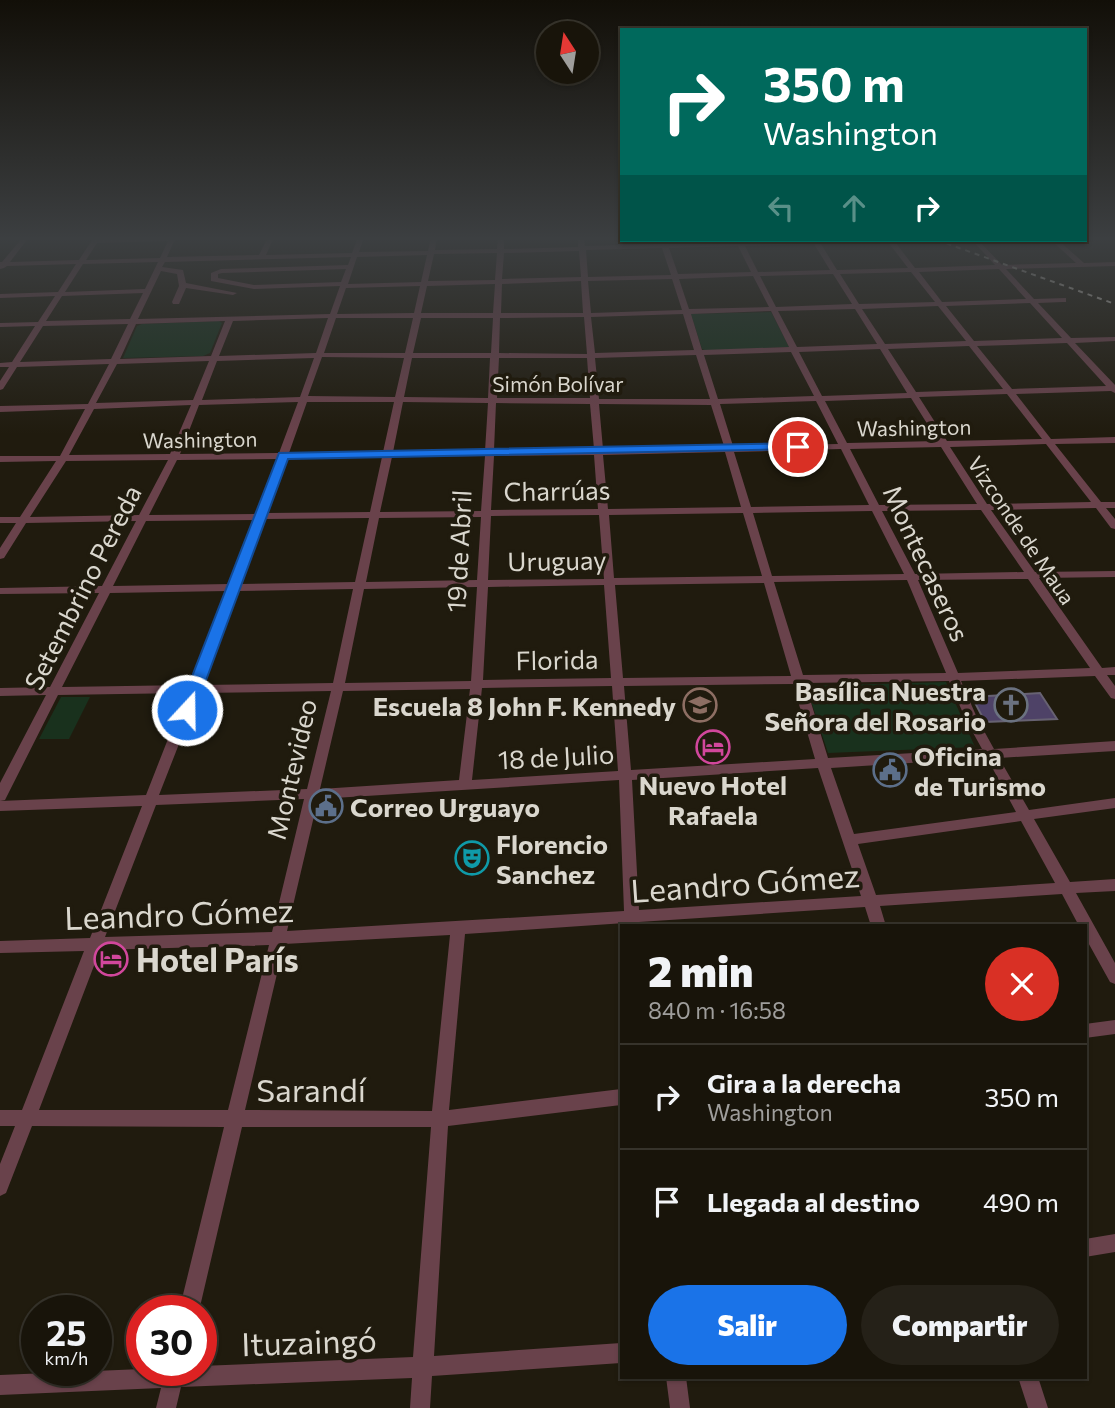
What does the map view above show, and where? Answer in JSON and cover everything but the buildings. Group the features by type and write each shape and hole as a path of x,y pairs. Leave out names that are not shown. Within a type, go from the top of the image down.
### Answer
{"street":[{"path":"0,387 55,303"},
{"path":"0,556 63,458 143,303"},
{"path":"0,1187 196,688 284,456 337,303"},
{"name":"Montevideo","path":"193,1295 338,686 418,303"},
{"name":"19 de Abril","path":"466,784 484,584 498,303"},
{"path":"585,303 625,776 632,922"},
{"path":"684,303 823,763 878,924"},
{"name":"Montecaseros","path":"770,303 911,577 960,688 959,694 1086,924"},
{"name":"Vizconde de Maua","path":"855,303 984,507 1115,695"},
{"path":"940,303 1115,526"},
{"path":"0,325 333,316 586,315 953,303"},
{"path":"1034,303 1114,389"},
{"name":"Setembrino Pereda","path":"0,796 174,457 230,318"},
{"path":"0,365 320,355 589,356 1115,339"},
{"name":"Simón Bolívar","path":"0,409 304,399 715,402 1114,389"},
{"name":"Washington","path":"0,459 597,452 1115,440"},
{"name":"Charrúas","path":"0,520 1115,505"},
{"name":"Uruguay","path":"0,591 1115,574"},
{"name":"Florida","path":"0,692 955,677 1115,671"},
{"name":"18 de Julio","path":"0,806 313,794 1115,746"},
{"path":"851,840 1115,803"},
{"name":"Leandro Gómez","path":"0,947 632,922 871,901 1115,885"},
{"name":"Montecaseros","path":"1087,925 1115,977"},
{"path":"420,1408 440,1119 458,928"},
{"path":"1087,1031 1115,1027"},
{"name":"Sarandí","path":"0,1118 440,1119 620,1097"},
{"path":"1087,1248 1115,1243"},
{"name":"Ituzaingó","path":"217,1373 424,1367 620,1353"},
{"name":"Ituzaingó","path":"0,1385 126,1377"},
{"path":"676,1379 680,1408"},
{"path":"1029,1379 1038,1408"},
{"path":"166,1408 171,1386"}],"green space":[{"path":"771,312 789,347 707,351 702,349 691,314"},
{"path":"222,323 210,353 203,356 123,358 137,326 142,324"},
{"path":"946,682 975,747 828,753 806,686"},
{"path":"61,697 90,697 69,739 39,739"}],"place":[{"name":"Escuela 8 John F. Kennedy","path":"700,705"},
{"name":"Basílica Nuestra Señora del Rosario","path":"1011,705"},
{"name":"Nuevo Hotel Rafaela","path":"713,747"},
{"name":"Oficina de Turismo","path":"890,770"},
{"name":"Correo Urguayo","path":"326,806"},
{"name":"Florencio Sanchez","path":"472,858"},
{"name":"Hotel París","path":"111,959"}],"route":[{"path":"187,710 284,456 798,447"}]}
